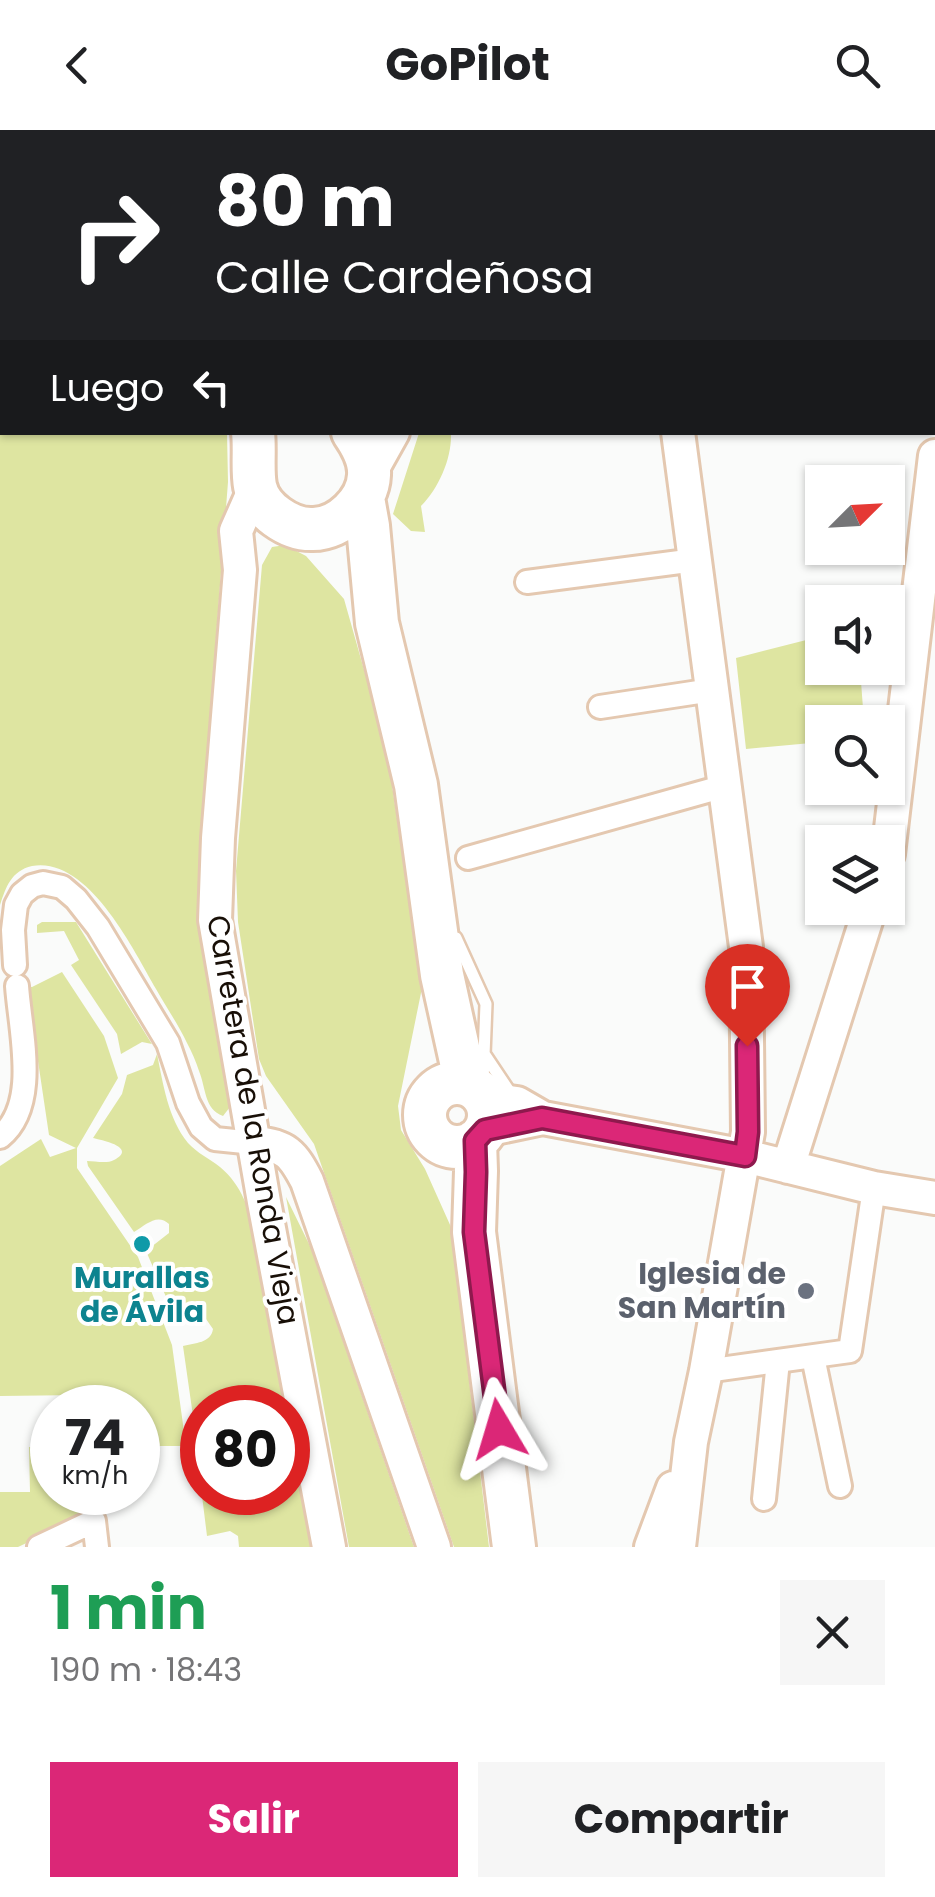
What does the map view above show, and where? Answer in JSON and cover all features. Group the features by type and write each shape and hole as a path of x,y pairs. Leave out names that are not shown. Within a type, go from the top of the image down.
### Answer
{"highway":[{"path":"355,435 364,448 378,623 416,785 440,958 481,1107 474,1232 514,1547"},
{"path":"257,451 265,507 297,525 356,579 378,623"},
{"path":"297,525 342,520 366,487"}],"street":[{"path":"366,487 392,435"},
{"path":"678,435 746,947 748,1132 690,1442 680,1547"},
{"name":"Carretera de la Ronda Vieja","path":"257,451 236,532 240,570 218,838 216,920 329,1547"},
{"path":"891,825 935,456"},
{"path":"240,570 297,525"},
{"path":"527,582 695,560"},
{"path":"600,707 712,690"},
{"path":"468,858 724,786"},
{"path":"0,1137 16,1117 25,1075 13,930 16,905 32,886 42,883 62,887 76,898 98,927 168,1043 188,1103 201,1126 215,1139 277,1144 296,1159 308,1182 434,1547"},
{"path":"788,1167 865,925"},
{"path":"481,1107 745,1156 874,1188 935,1198"},
{"path":"706,1371 850,1352 874,1188"},
{"path":"813,1356 840,1486"},
{"path":"764,1499 778,1362"},
{"path":"651,1547 690,1442"},
{"path":"38,1547 94,1520 96,1547"}],"green space":[{"path":"0,435 227,435 228,482 198,911 229,1092 230,1107 223,1116 209,1103 191,1050 135,952 90,890 72,875 52,867 32,866 14,876 0,905"},
{"path":"418,435 451,435 443,472 421,506 425,532 411,531 393,514"},
{"path":"285,545 306,556 344,599 387,751 422,988 398,1106 401,1130 425,1169 451,1227 489,1547 454,1547 314,1144 266,1076 259,1059 238,922 236,871 262,565 272,547"},
{"path":"805,640 805,685 861,685 863,705 805,705 805,744 746,749 736,658"},
{"path":"76,922 152,1044 142,1042 121,1054 117,1034 71,965 79,960 64,931 37,933 37,925"},
{"path":"62,972 104,1036 118,1078 77,1148 77,1168 138,1257 172,1345 180,1403 180,1446 160,1446 160,1385 30,1385 30,1396 0,1396 0,1166 41,1139 50,1157 76,1148 49,1135 27,987"},
{"path":"157,1054 167,1100 181,1133 192,1147 228,1175 249,1212 284,1385 189,1385 183,1346 206,1340 213,1329 206,1319 177,1322 146,1251 169,1233 169,1224 156,1220 134,1232 88,1166 87,1161 108,1162 120,1155 120,1148 93,1138 122,1094 127,1075 153,1065"},
{"path":"286,1197 311,1248 414,1547 349,1547"},
{"path":"0,1492 30,1492 30,1515 86,1515 18,1547 0,1547"},
{"path":"204,1515 308,1515 314,1547 239,1547 238,1536 230,1531 207,1536"}],"place":[{"name":"Murallas de Ávila","path":"142,1244"},
{"name":"Iglesia de San Martín","path":"806,1291"}],"route":[{"path":"499,1429 474,1232 475,1141 485,1130 542,1118 745,1156 747,1046"}]}
